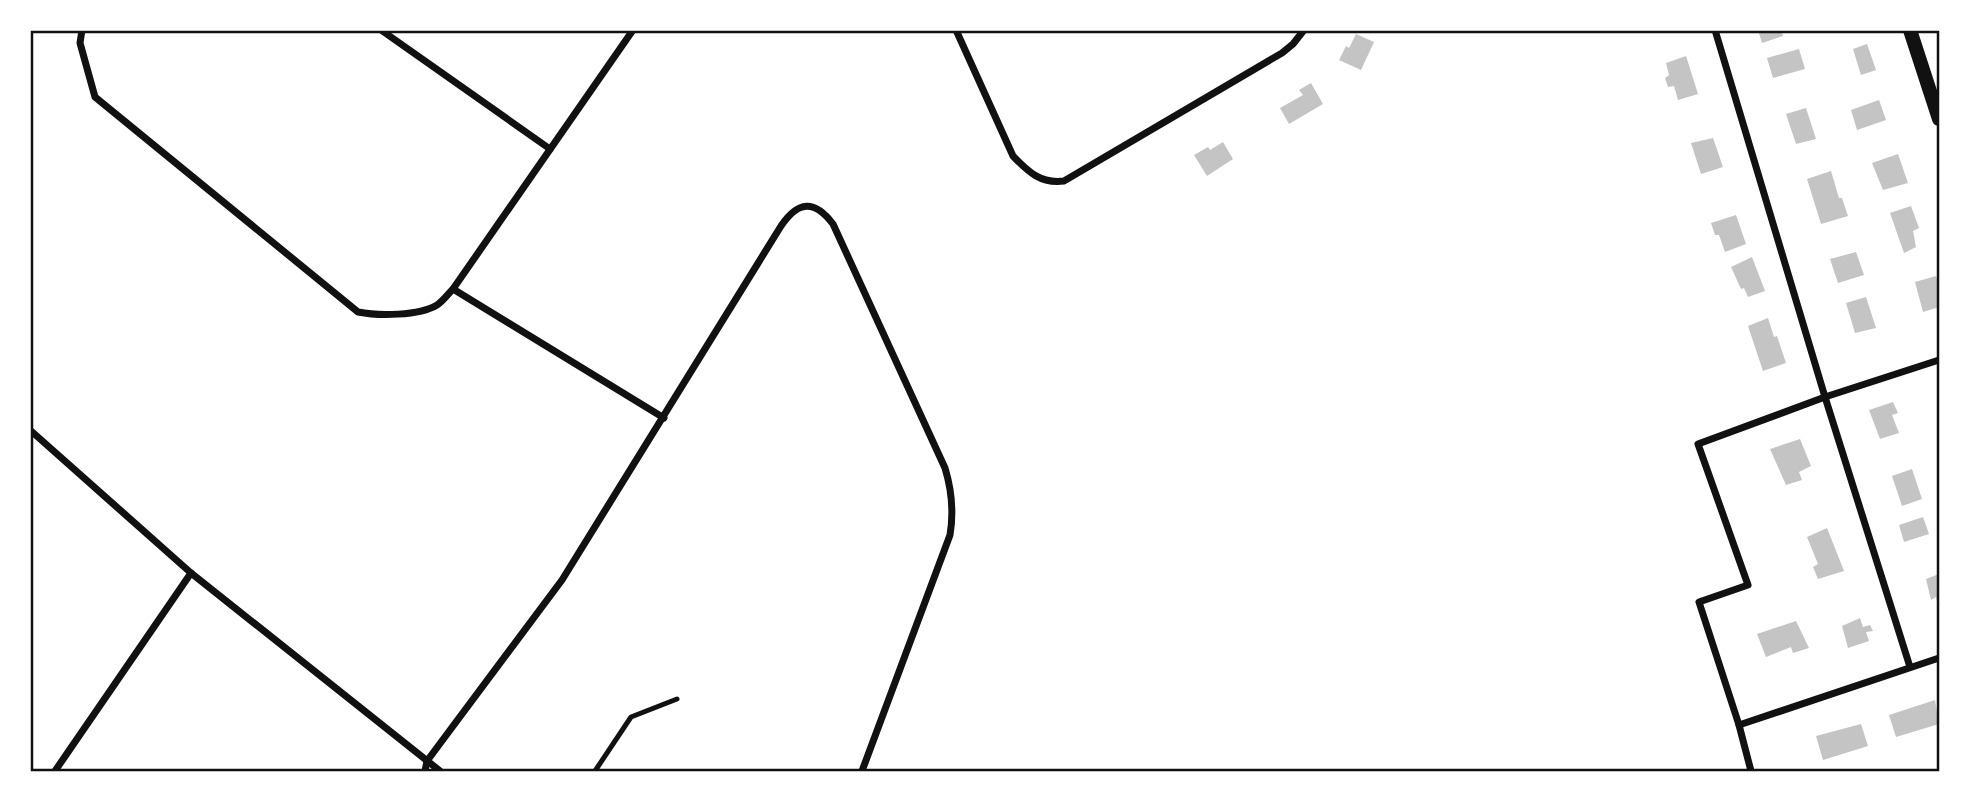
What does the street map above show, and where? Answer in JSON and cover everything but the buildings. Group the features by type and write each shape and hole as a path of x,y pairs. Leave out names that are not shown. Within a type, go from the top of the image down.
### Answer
{"main road":[{"path":"1910,30 1939,119"}],"street":[{"path":"82,30 80,43 95,97 358,312 375,315 412,312 436,306 453,289 634,30"},
{"path":"381,30 550,149"},
{"path":"956,30 1013,156 1029,172 1049,183 1064,181 1282,53 1304,30"},
{"path":"1715,30 1825,397 1910,667"},
{"path":"425,771 427,761 562,580 790,212 800,206 813,207 823,212 833,224 945,468 953,492 950,535 862,771"},
{"path":"453,289 664,418"},
{"path":"1751,771 1699,602 1748,585 1698,444 1825,397 1939,360"},
{"path":"30,430 191,573 440,771"},
{"path":"55,771 191,573"},
{"path":"1739,725 1939,658"}],"lane":[{"path":"595,771 631,718 677,699"}]}
